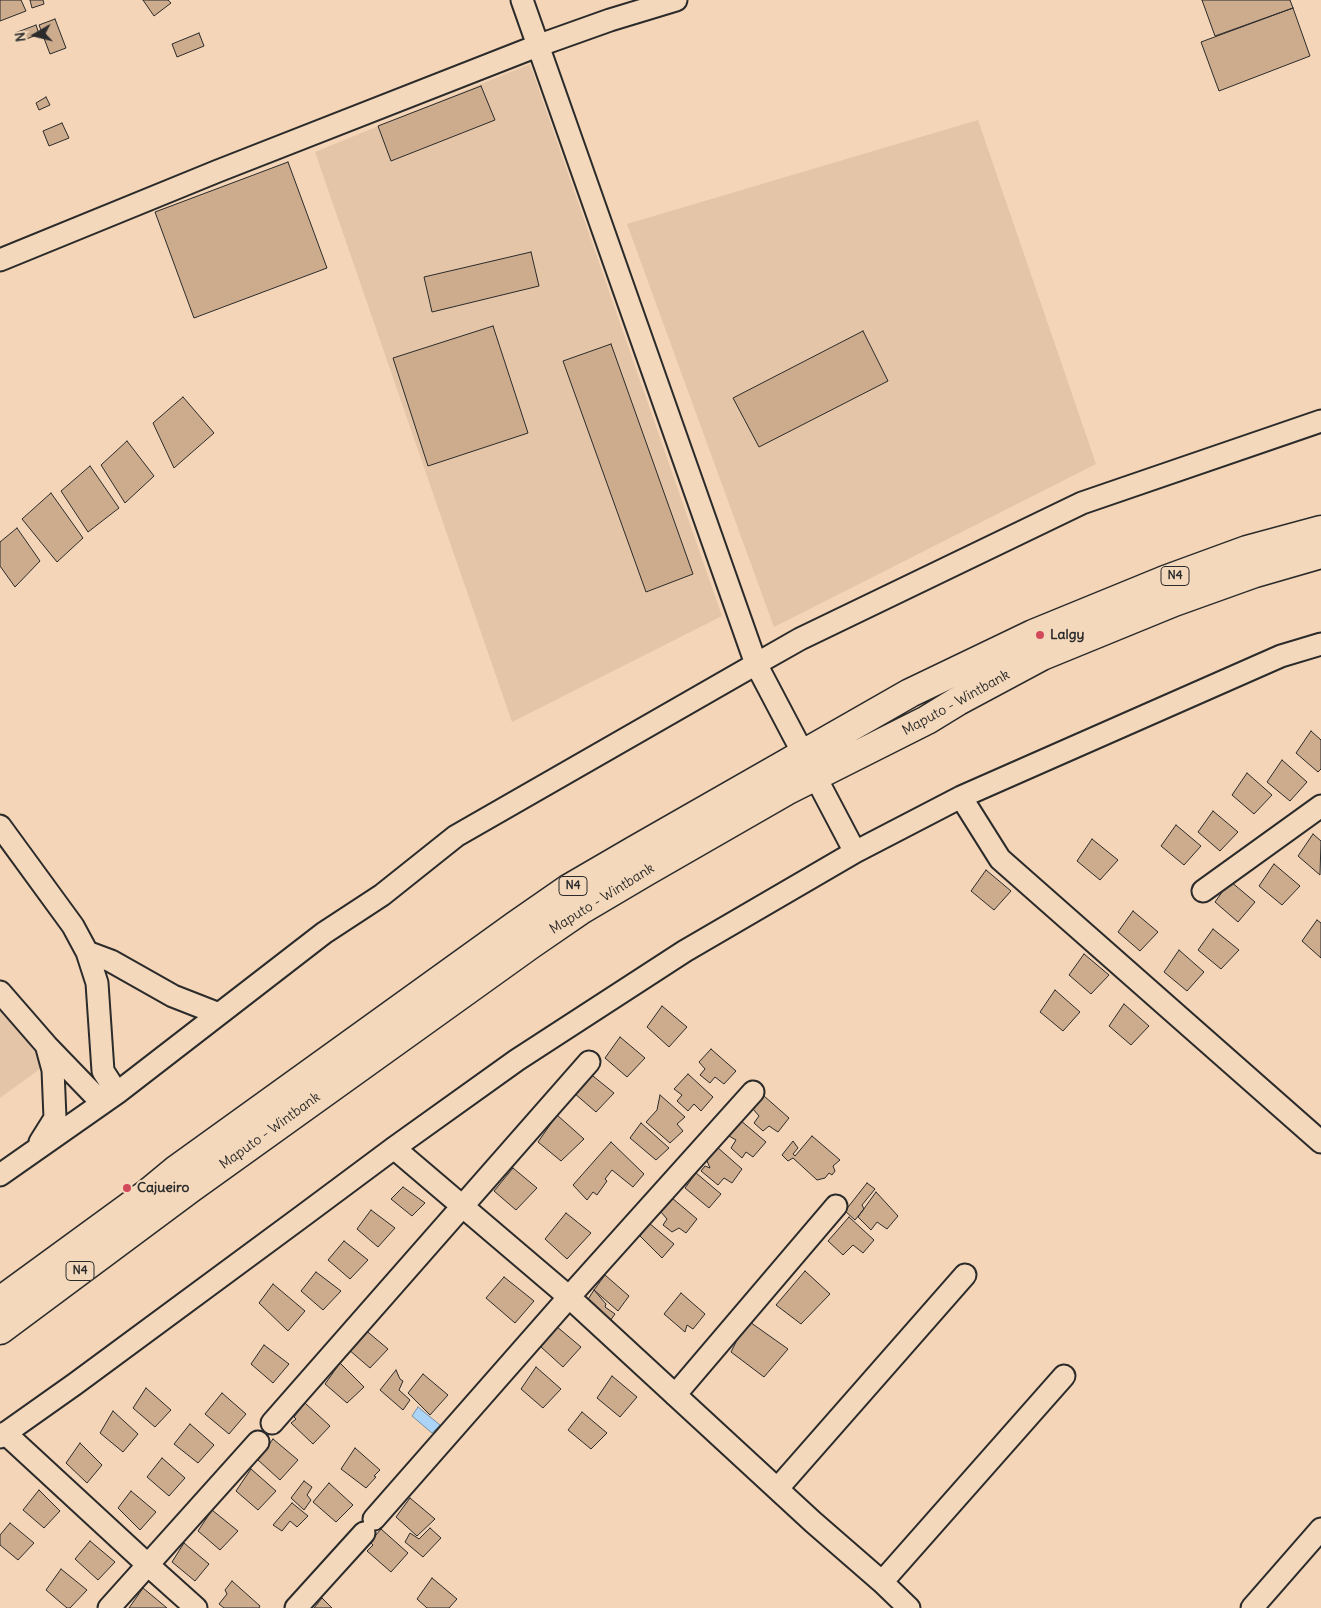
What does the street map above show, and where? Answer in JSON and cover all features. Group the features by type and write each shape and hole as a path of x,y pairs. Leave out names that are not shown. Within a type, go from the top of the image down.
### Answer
{"highway":[{"name":"Maputo - Wintbank","path":"0,1330 516,954 581,910 809,765 910,693 1033,634 1174,576 1247,550 1321,530"},
{"name":"Maputo - Wintbank","path":"0,1301 148,1193 185,1163 561,894 635,850 809,765 926,720 1042,656 1174,602 1254,573 1321,554"}],"street":[{"path":"522,0 756,664 855,852"},
{"path":"0,260 209,175 538,46 610,20 676,0"},
{"path":"0,1175 109,1098 324,933 382,895 456,836 756,664 800,639 1082,503 1321,420"},
{"path":"196,1608 3,1435 517,1060 685,951 855,852 961,797 1281,656 1321,644"},
{"path":"961,797 1000,859 1321,1142"},
{"path":"1203,891 1321,806"},
{"path":"0,826 73,926 87,952 97,983 103,1070 109,1098"},
{"path":"87,952 111,961 173,996 219,1014"},
{"path":"0,992 47,1046 109,1098"},
{"path":"33,1152 55,1118 54,1070 47,1046"},
{"path":"272,1423 589,1062"},
{"path":"296,1608 569,1297 753,1092"},
{"path":"394,1148 569,1297 909,1608"},
{"path":"675,1395 836,1206"},
{"path":"778,1488 965,1275"},
{"path":"882,1582 1064,1376"},
{"path":"108,1608 258,1442"},
{"path":"1252,1608 1321,1529"}],"shaded area":[{"path":"530,64 722,616 512,722 315,152"},
{"path":"978,120 1096,464 774,627 627,224"},
{"path":"0,1007 48,1063 0,1098"}],"water":[{"path":"418,1407 440,1425 432,1433 412,1416"}],"building":[{"path":"0,0 21,0 26,11 0,21"},
{"path":"30,0 43,0 44,4 32,8"},
{"path":"143,0 168,0 171,3 154,16"},
{"path":"1202,0 1290,0 1293,8 1215,36"},
{"path":"1293,8 1310,56 1219,91 1201,42"},
{"path":"55,19 66,48 50,54 39,25"},
{"path":"36,25 39,34 19,42 15,33"},
{"path":"199,33 204,46 177,57 172,44"},
{"path":"481,86 495,120 391,161 378,126"},
{"path":"46,97 50,105 39,110 36,103"},
{"path":"62,123 69,138 49,146 43,131"},
{"path":"288,162 327,268 194,318 155,212"},
{"path":"531,252 539,286 432,312 424,277"},
{"path":"493,326 528,433 428,466 393,358"},
{"path":"863,331 888,381 759,447 733,398"},
{"path":"611,344 693,574 646,592 563,361"},
{"path":"183,397 214,433 174,468 153,423"},
{"path":"127,441 154,476 125,503 101,465"},
{"path":"90,466 119,508 88,532 61,491"},
{"path":"51,493 83,538 57,562 22,519"},
{"path":"17,528 40,561 15,587 0,566 0,542"},
{"path":"1311,731 1321,740 1321,769 1318,772 1296,753"},
{"path":"1282,760 1307,782 1290,801 1267,782"},
{"path":"1247,773 1272,795 1254,814 1232,795"},
{"path":"1213,811 1238,832 1220,851 1198,832"},
{"path":"1176,825 1201,846 1184,865 1161,846"},
{"path":"1313,834 1321,841 1320,875 1298,856"},
{"path":"1092,839 1118,860 1100,880 1077,861"},
{"path":"1274,864 1300,886 1282,905 1259,886"},
{"path":"986,870 1011,891 994,910 971,891"},
{"path":"1230,881 1255,902 1238,922 1215,902"},
{"path":"1133,911 1158,932 1140,951 1118,932"},
{"path":"1317,920 1321,923 1321,958 1302,941"},
{"path":"1213,929 1239,950 1221,969 1198,950"},
{"path":"1179,950 1204,972 1187,991 1164,972"},
{"path":"1084,954 1109,975 1091,994 1069,975"},
{"path":"1055,990 1080,1012 1063,1031 1040,1012"},
{"path":"1124,1004 1149,1026 1131,1045 1109,1026"},
{"path":"662,1006 687,1027 669,1047 647,1027"},
{"path":"620,1037 645,1058 627,1077 605,1058"},
{"path":"711,1049 736,1071 724,1084 715,1077 710,1083 700,1075 705,1069 699,1062"},
{"path":"588,1072 614,1093 596,1112 574,1093"},
{"path":"688,1074 713,1097 701,1111 694,1104 688,1111 677,1101 682,1095 674,1089"},
{"path":"660,1095 685,1117 677,1124 683,1131 670,1143 646,1122 657,1110"},
{"path":"764,1096 789,1118 778,1132 769,1126 763,1131 754,1123 759,1116 753,1109"},
{"path":"557,1115 584,1139 561,1161 538,1142"},
{"path":"740,1120 766,1142 753,1157 746,1152 742,1158 731,1148 736,1140 729,1136"},
{"path":"641,1123 669,1148 656,1160 630,1138"},
{"path":"812,1136 840,1160 833,1166 835,1171 832,1175 829,1173 825,1178 817,1180 793,1158 788,1161 782,1155 793,1141 798,1148 793,1154 795,1156"},
{"path":"611,1142 644,1174 633,1187 612,1170 597,1195 593,1192 587,1200 573,1185"},
{"path":"717,1147 742,1169 732,1183 724,1178 718,1185 701,1171 705,1166 710,1168 707,1161"},
{"path":"513,1168 537,1188 516,1210 494,1191"},
{"path":"696,1173 721,1194 709,1208 685,1188"},
{"path":"867,1183 875,1189 862,1205 864,1209 855,1220 845,1211"},
{"path":"403,1187 425,1203 412,1216 391,1199"},
{"path":"876,1192 898,1216 887,1229 877,1222 871,1230 858,1217"},
{"path":"672,1198 697,1219 686,1233 679,1228 672,1232 663,1225 667,1219 661,1212"},
{"path":"371,1210 395,1228 378,1247 357,1229"},
{"path":"566,1213 591,1233 567,1259 545,1239"},
{"path":"849,1217 874,1240 863,1253 853,1245 843,1255 828,1241"},
{"path":"649,1223 674,1244 662,1258 640,1236"},
{"path":"344,1241 368,1260 350,1279 328,1260"},
{"path":"805,1271 830,1294 801,1324 776,1305"},
{"path":"316,1272 341,1291 323,1310 301,1291"},
{"path":"605,1275 629,1296 618,1311 594,1290"},
{"path":"504,1277 534,1301 515,1323 486,1298"},
{"path":"273,1284 305,1311 288,1331 259,1303"},
{"path":"594,1290 606,1304 605,1307 615,1314 610,1321 587,1301"},
{"path":"681,1293 705,1314 693,1329 687,1325 685,1332 664,1314"},
{"path":"747,1320 788,1349 764,1377 731,1352"},
{"path":"556,1326 581,1347 563,1367 541,1347"},
{"path":"363,1328 388,1349 370,1368 348,1349"},
{"path":"264,1345 289,1364 273,1383 251,1364"},
{"path":"340,1363 364,1387 347,1403 325,1384"},
{"path":"536,1367 561,1389 543,1408 521,1389"},
{"path":"396,1370 403,1381 399,1390 410,1400 403,1410 380,1390"},
{"path":"423,1374 448,1395 430,1415 408,1393"},
{"path":"612,1376 637,1397 620,1417 597,1398"},
{"path":"146,1388 171,1410 155,1427 133,1408"},
{"path":"222,1393 246,1414 229,1434 205,1414"},
{"path":"305,1403 330,1426 313,1444 291,1423 296,1419 294,1417"},
{"path":"113,1411 138,1434 123,1452 100,1433"},
{"path":"582,1412 607,1433 591,1449 568,1430"},
{"path":"190,1424 214,1445 198,1463 174,1444"},
{"path":"273,1439 298,1460 280,1480 258,1460"},
{"path":"80,1443 102,1465 87,1483 66,1463"},
{"path":"355,1448 380,1470 366,1488 341,1469"},
{"path":"162,1458 185,1478 169,1496 147,1477"},
{"path":"251,1469 276,1491 258,1510 236,1491"},
{"path":"304,1481 312,1487 307,1495 311,1500 304,1510 291,1498"},
{"path":"329,1483 353,1505 336,1522 313,1502"},
{"path":"39,1490 60,1511 44,1528 23,1510"},
{"path":"131,1491 156,1512 140,1530 118,1508"},
{"path":"410,1498 435,1519 417,1536 396,1517"},
{"path":"292,1503 308,1516 297,1527 290,1521 282,1531 273,1525"},
{"path":"212,1510 238,1531 220,1550 198,1531"},
{"path":"10,1523 34,1543 18,1560 0,1545 0,1535"},
{"path":"430,1528 441,1538 423,1557 405,1542 410,1533 419,1539"},
{"path":"381,1529 408,1553 391,1572 367,1551 373,1545 370,1542"},
{"path":"90,1541 115,1562 98,1580 75,1559"},
{"path":"184,1543 209,1564 195,1581 172,1562"},
{"path":"61,1569 87,1590 70,1608 67,1608 46,1590"},
{"path":"432,1578 457,1599 449,1608 427,1608 417,1599"},
{"path":"232,1581 260,1606 259,1608 224,1608 219,1604 227,1594 225,1590"},
{"path":"143,1588 167,1608 129,1608"},
{"path":"322,1598 332,1608 314,1608"}],"place":[{"name":"Lalgy","path":"1040,635"},
{"name":"Cajueiro","path":"127,1188"}]}
